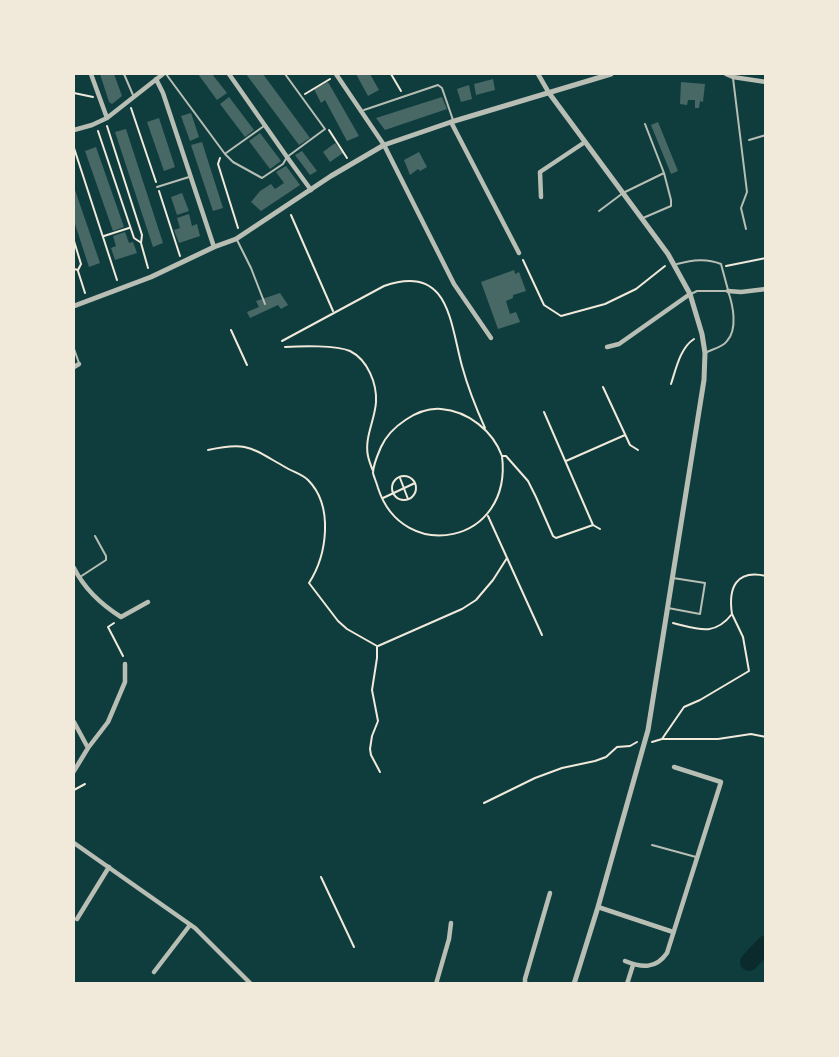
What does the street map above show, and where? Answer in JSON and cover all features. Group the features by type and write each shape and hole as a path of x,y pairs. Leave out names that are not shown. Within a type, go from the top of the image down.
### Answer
{"street":[{"path":"91,74 105,118"},
{"path":"74,131 105,118 164,74"},
{"path":"229,74 311,190"},
{"path":"336,74 384,145 454,284 491,338"},
{"path":"538,74 549,93 675,263 690,294 705,353 704,380 648,730 574,984"},
{"path":"74,306 151,278 214,247 239,238 351,163 384,145 611,74"},
{"path":"726,74 765,82"},
{"path":"156,79 214,247"},
{"path":"452,122 519,253"},
{"path":"541,197 540,172 585,142"},
{"path":"729,291 765,289"},
{"path":"607,347 619,344 690,294"},
{"path":"74,367 79,364"},
{"path":"74,568 79,578 106,608 121,617 148,602"},
{"path":"74,771 108,722 125,682 125,664"},
{"path":"74,722 88,748"},
{"path":"625,961 650,966 662,960 667,953 722,782 674,766"},
{"path":"74,843 190,925 251,984"},
{"path":"77,919 109,867"},
{"path":"526,984 525,979 550,893"},
{"path":"598,907 673,932"},
{"path":"436,984 451,923"},
{"path":"154,972 190,925"},
{"path":"627,984 634,964"}],"lane":[{"path":"124,74 133,97"},
{"path":"164,74 225,154 233,162 262,178 325,129 285,74"},
{"path":"733,77 747,192 741,208 746,229"},
{"path":"361,111 438,85 442,88 452,122"},
{"path":"642,218 671,206 664,173 645,124"},
{"path":"225,154 265,125"},
{"path":"749,140 765,135"},
{"path":"599,211 623,193 664,173"},
{"path":"157,187 190,177"},
{"path":"239,238 265,304"},
{"path":"675,263 711,260 721,264 732,300 733,330 728,341 705,353"},
{"path":"690,294 697,291 729,291"},
{"path":"74,349 79,364"},
{"path":"79,578 106,560 95,536"},
{"path":"667,608 700,614 705,583 672,578"},
{"path":"652,845 697,858"}],"path":[{"path":"301,96 336,74"},
{"path":"391,74 404,96"},
{"path":"74,93 100,98"},
{"path":"105,118 142,235 141,243 151,278"},
{"path":"95,123 130,228 134,238 141,243"},
{"path":"325,129 329,130 351,163"},
{"path":"74,148 121,290"},
{"path":"225,154 218,158 218,163 239,238"},
{"path":"120,197 129,194"},
{"path":"291,215 334,312"},
{"path":"103,237 130,228"},
{"path":"74,241 81,264 78,270 88,302"},
{"path":"519,253 544,305 561,316 605,304 636,289 675,263"},
{"path":"726,265 765,257"},
{"path":"74,269 78,270"},
{"path":"282,341 384,286 395,282 417,281 433,288 445,304 462,367 485,429"},
{"path":"231,330 247,365"},
{"path":"671,384 678,362 689,343 702,334"},
{"path":"285,347 343,349 353,352 363,362 373,379 376,395 368,437 368,455 373,472 382,498 386,507 408,527 427,534 456,534 474,526 487,515 498,499 503,472 502,456 492,436 485,429 459,414 440,409 420,413 394,428 385,438 373,472"},
{"path":"603,387 630,445 638,450"},
{"path":"544,412 593,524 600,529"},
{"path":"565,461 625,435"},
{"path":"208,450 235,446 252,448 308,480 319,495 324,527 319,565 309,583 338,621 377,646"},
{"path":"502,456 506,456 528,481 553,536 556,538 593,524"},
{"path":"409,499 398,498 393,492 393,485 400,477 407,476 415,483"},
{"path":"400,477 409,499"},
{"path":"382,498 415,483"},
{"path":"409,499 414,494 415,483"},
{"path":"487,515 542,635"},
{"path":"377,646 462,609 485,590 507,558"},
{"path":"662,739 684,707 749,671 743,637 732,614 730,595 738,580 752,573 765,576"},
{"path":"665,621 712,631 732,614"},
{"path":"121,617 108,627 121,650 125,664"},
{"path":"377,646 372,690 378,721 369,749 380,772"},
{"path":"484,803 535,778 606,757 617,747 638,742 644,744 662,739 718,739 751,734 765,737"},
{"path":"74,790 85,784"},
{"path":"321,877 354,947"}],"building":[{"path":"100,74 114,74 122,96 112,104 109,102"},
{"path":"198,74 212,74 227,93 217,100"},
{"path":"246,74 263,74 310,138 299,145"},
{"path":"356,74 370,74 379,90 368,96"},
{"path":"493,79 495,90 476,95 474,84"},
{"path":"328,82 359,136 347,141 325,100 321,103 314,89"},
{"path":"681,82 705,84 703,102 700,101 699,108 695,108 695,100 688,100 687,105 680,104"},
{"path":"469,85 472,99 461,102 457,89"},
{"path":"229,97 254,130 245,137 220,104"},
{"path":"442,97 447,109 385,130 376,118"},
{"path":"191,113 199,137 190,141 181,116"},
{"path":"159,118 175,167 164,171 147,122"},
{"path":"658,122 678,171 671,174 651,125"},
{"path":"126,129 163,243 153,247 115,132"},
{"path":"260,133 281,161 270,169 249,141"},
{"path":"202,142 223,208 213,211 191,145"},
{"path":"335,143 343,153 330,162 323,152"},
{"path":"96,147 124,227 113,231 85,151"},
{"path":"302,151 317,171 310,175 295,155"},
{"path":"419,152 427,167 410,175 404,160"},
{"path":"286,166 300,185 261,211 251,202 260,191 271,184 275,189 284,183 276,172"},
{"path":"74,187 100,263 89,267 74,221"},
{"path":"182,193 189,211 177,215 171,197"},
{"path":"189,214 192,226 197,224 200,236 179,243 174,230 180,228 177,218"},
{"path":"125,232 137,253 115,260 111,248 116,246 113,236"},
{"path":"514,270 515,274 519,272 526,291 513,295 513,298 506,301 510,314 516,312 520,322 498,329 481,282"},
{"path":"280,293 288,305 281,309 278,305 250,318 247,312 259,307 256,301"}],"waterway":[{"path":"749,962 766,944"}]}
